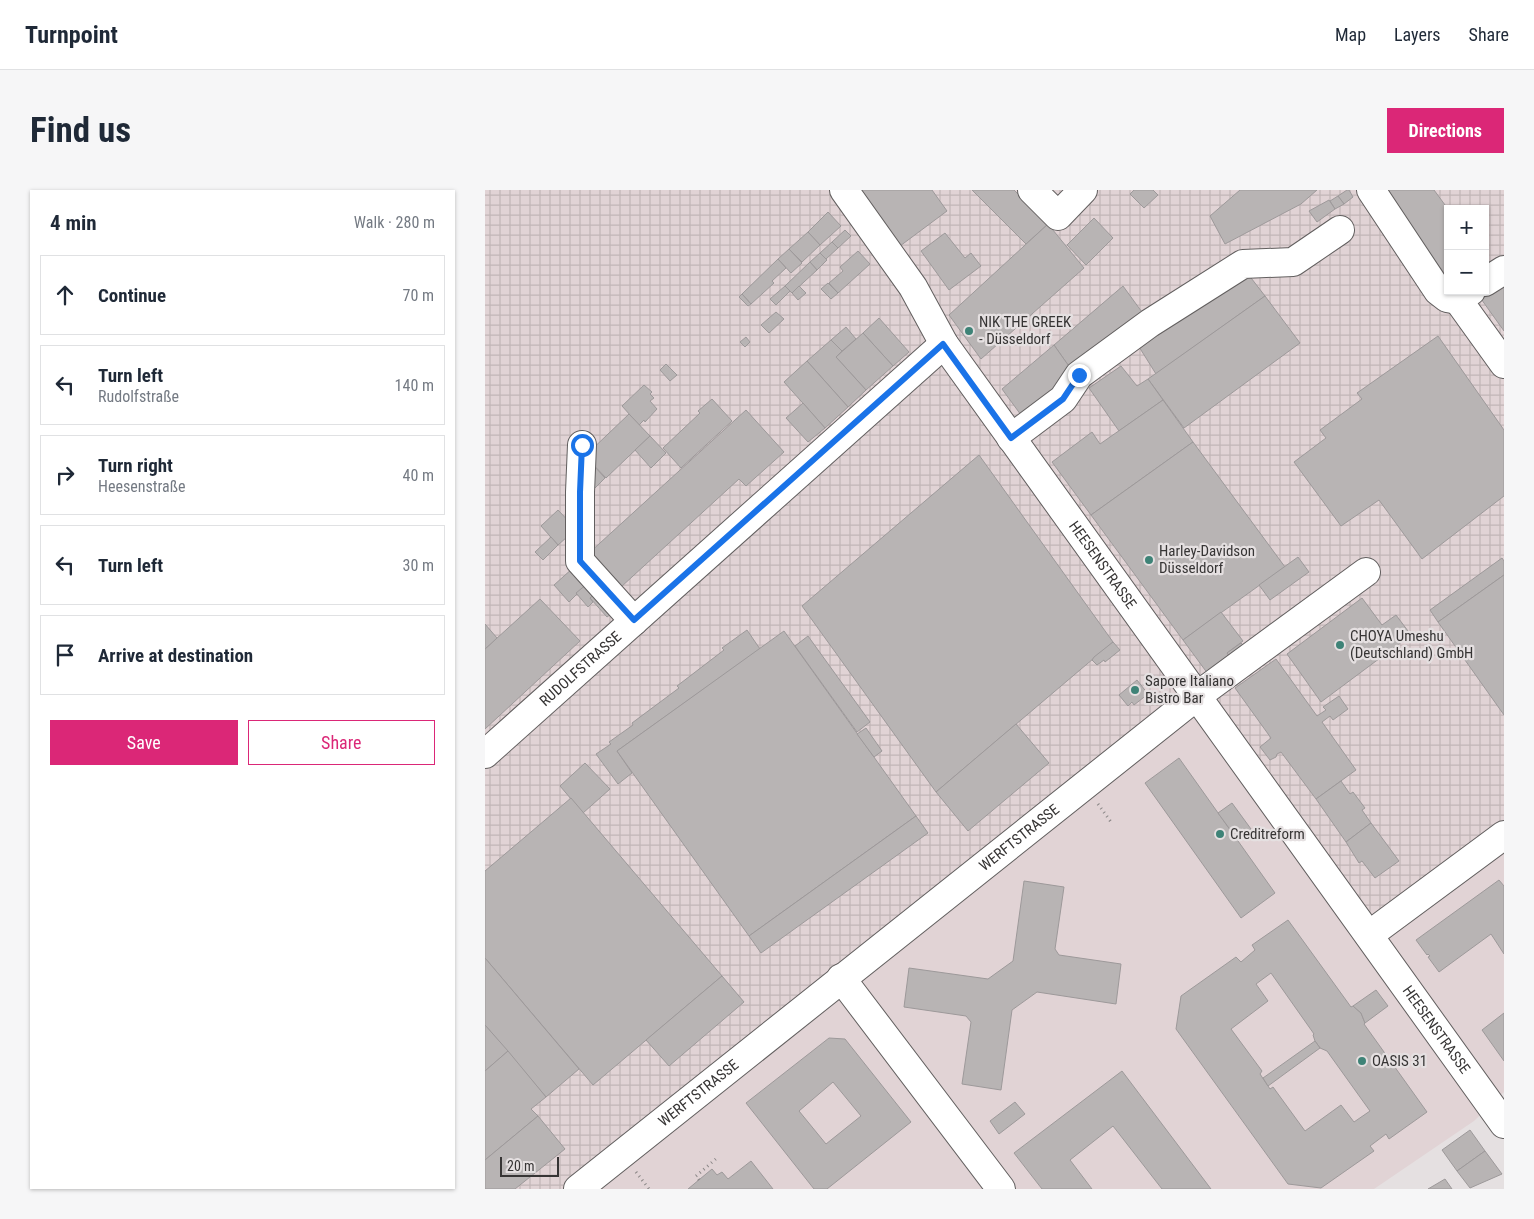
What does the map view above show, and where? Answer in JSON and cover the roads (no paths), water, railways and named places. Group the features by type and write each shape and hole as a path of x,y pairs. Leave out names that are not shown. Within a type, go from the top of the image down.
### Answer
{"street":[{"name":"HEESENSTRASSE","path":"844,190 913,287 943,344 1504,1124"},
{"path":"1032,190 1058,216 1083,190"},
{"path":"1371,190 1438,291 1447,298 1465,296 1504,364"},
{"path":"1011,438 1063,399 1079,375 1150,324 1243,264 1293,262 1340,230"},
{"path":"1489,279 1504,270"},
{"name":"RUDOLFSTRASSE","path":"485,754 943,344"},
{"path":"582,445 580,561 634,620"},
{"name":"WERFTSTRASSE","path":"578,1189 1197,696 1366,572"},
{"path":"1369,935 1498,839"},
{"path":"841,978 1001,1189"}],"place":[{"name":"NIK THE GREEK - Düsseldorf","path":"969,331"},
{"name":"Harley-Davidson Düsseldorf","path":"1149,560"},
{"name":"CHOYA Umeshu (Deutschland) GmbH","path":"1340,645"},
{"name":"Sapore Italiano Bistro Bar","path":"1135,690"},
{"name":"Creditreform","path":"1220,834"},
{"name":"OASIS 31","path":"1362,1061"}]}
